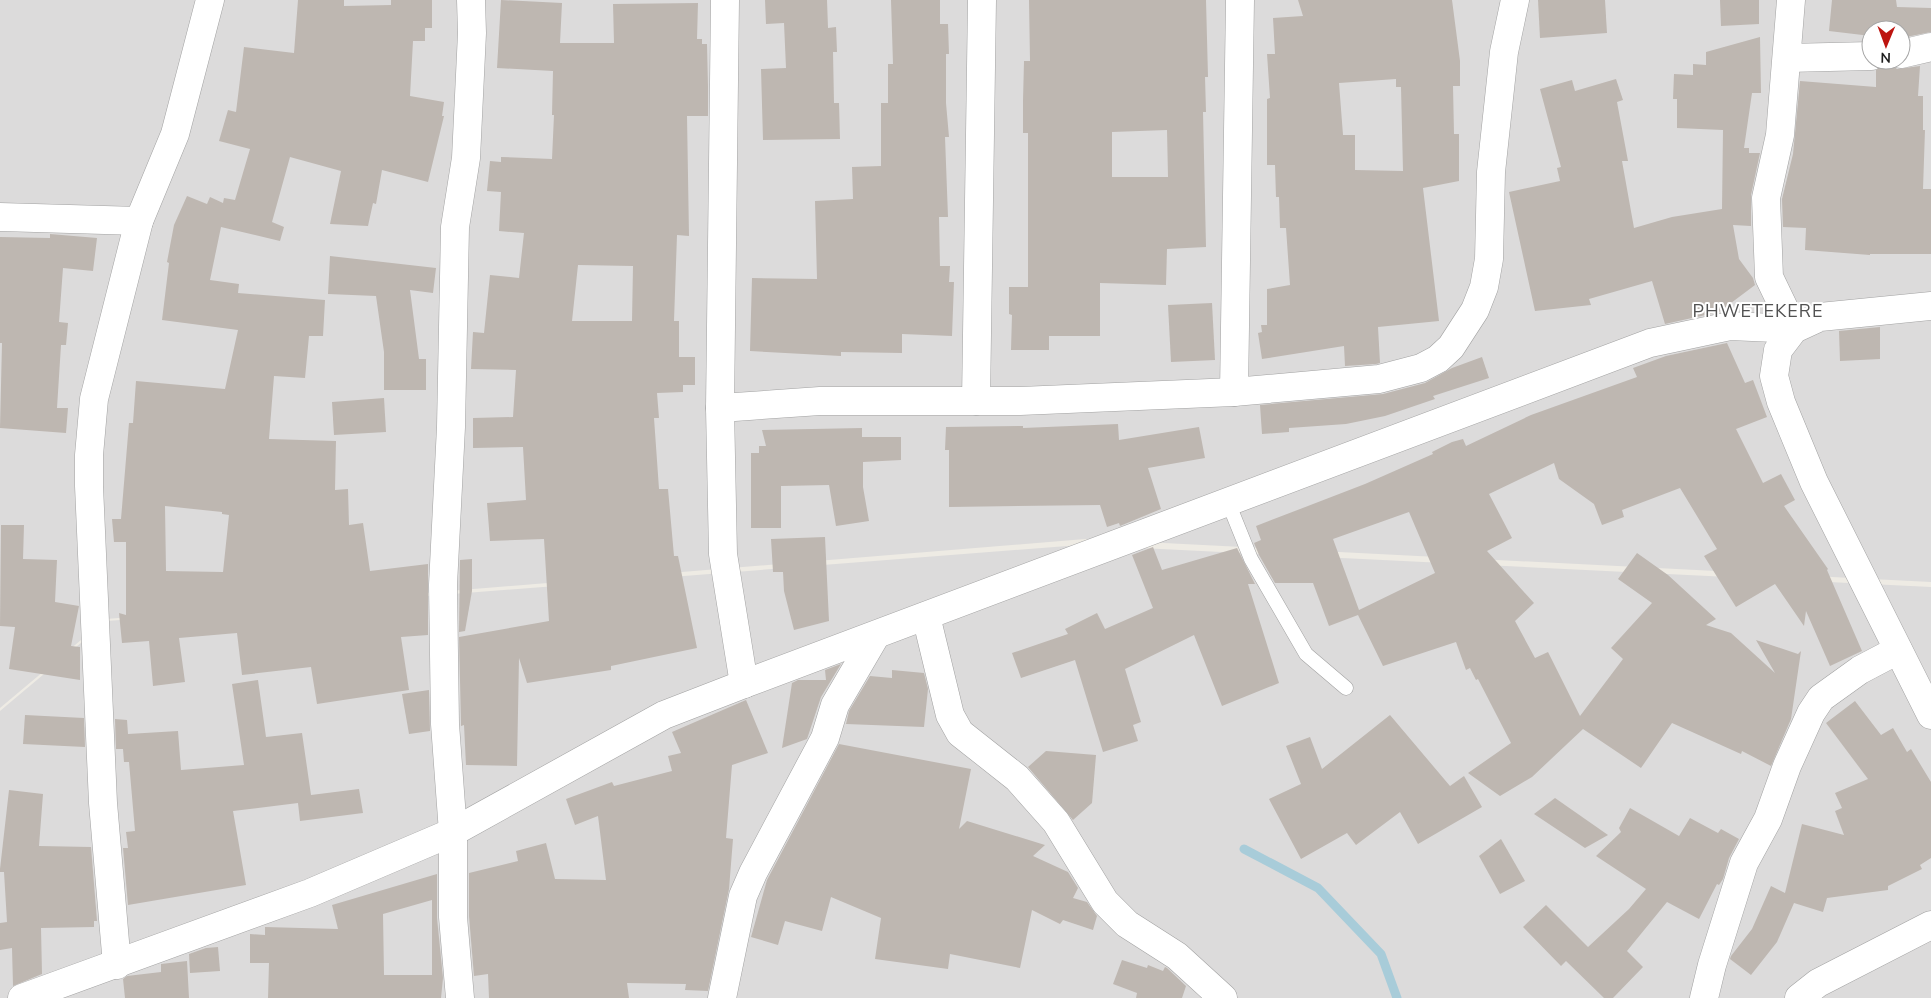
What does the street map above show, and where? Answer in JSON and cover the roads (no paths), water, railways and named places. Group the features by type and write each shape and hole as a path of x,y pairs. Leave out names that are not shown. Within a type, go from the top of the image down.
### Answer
{"street":[{"path":"117,964 103,803 89,455 94,399 139,221 175,134 210,0"},
{"path":"460,998 453,917 453,832 445,724 443,585 451,428 455,227 466,158 472,33 471,0"},
{"path":"725,0 720,408 723,554 744,684"},
{"path":"976,401 982,0"},
{"path":"1234,392 1240,0"},
{"path":"720,408 820,402 976,401 1234,392 1379,379 1421,368 1438,359 1451,347 1475,310 1484,287 1488,258 1492,172 1504,52 1515,0"},
{"path":"1791,0 1780,134 1766,198 1769,277 1794,329"},
{"path":"1911,52 1931,48"},
{"path":"1787,58 1861,56"},
{"path":"0,216 139,221"},
{"path":"22,998 310,893 453,832 664,715 1650,343 1730,326 1794,329 1820,317 1931,306"},
{"path":"1794,329 1778,350 1774,376 1781,402 1814,482 1931,716"},
{"path":"926,616 950,716 960,733 1017,778 1056,822 1105,902 1127,924 1177,956 1223,998"},
{"path":"722,998 743,896 753,873 825,738 835,705 876,635"},
{"path":"1704,998 1712,965 1744,863 1768,819 1787,766 1811,713 1821,698 1860,670 1898,650"},
{"path":"1799,998 1818,983 1931,924"}],"lane":[{"path":"1228,502 1251,559 1306,654 1346,688"}],"waterway":[{"path":"1244,849 1318,888 1381,954 1397,998"}],"district":[{"name":"PHWETEKERE","path":"1758,311"}]}
